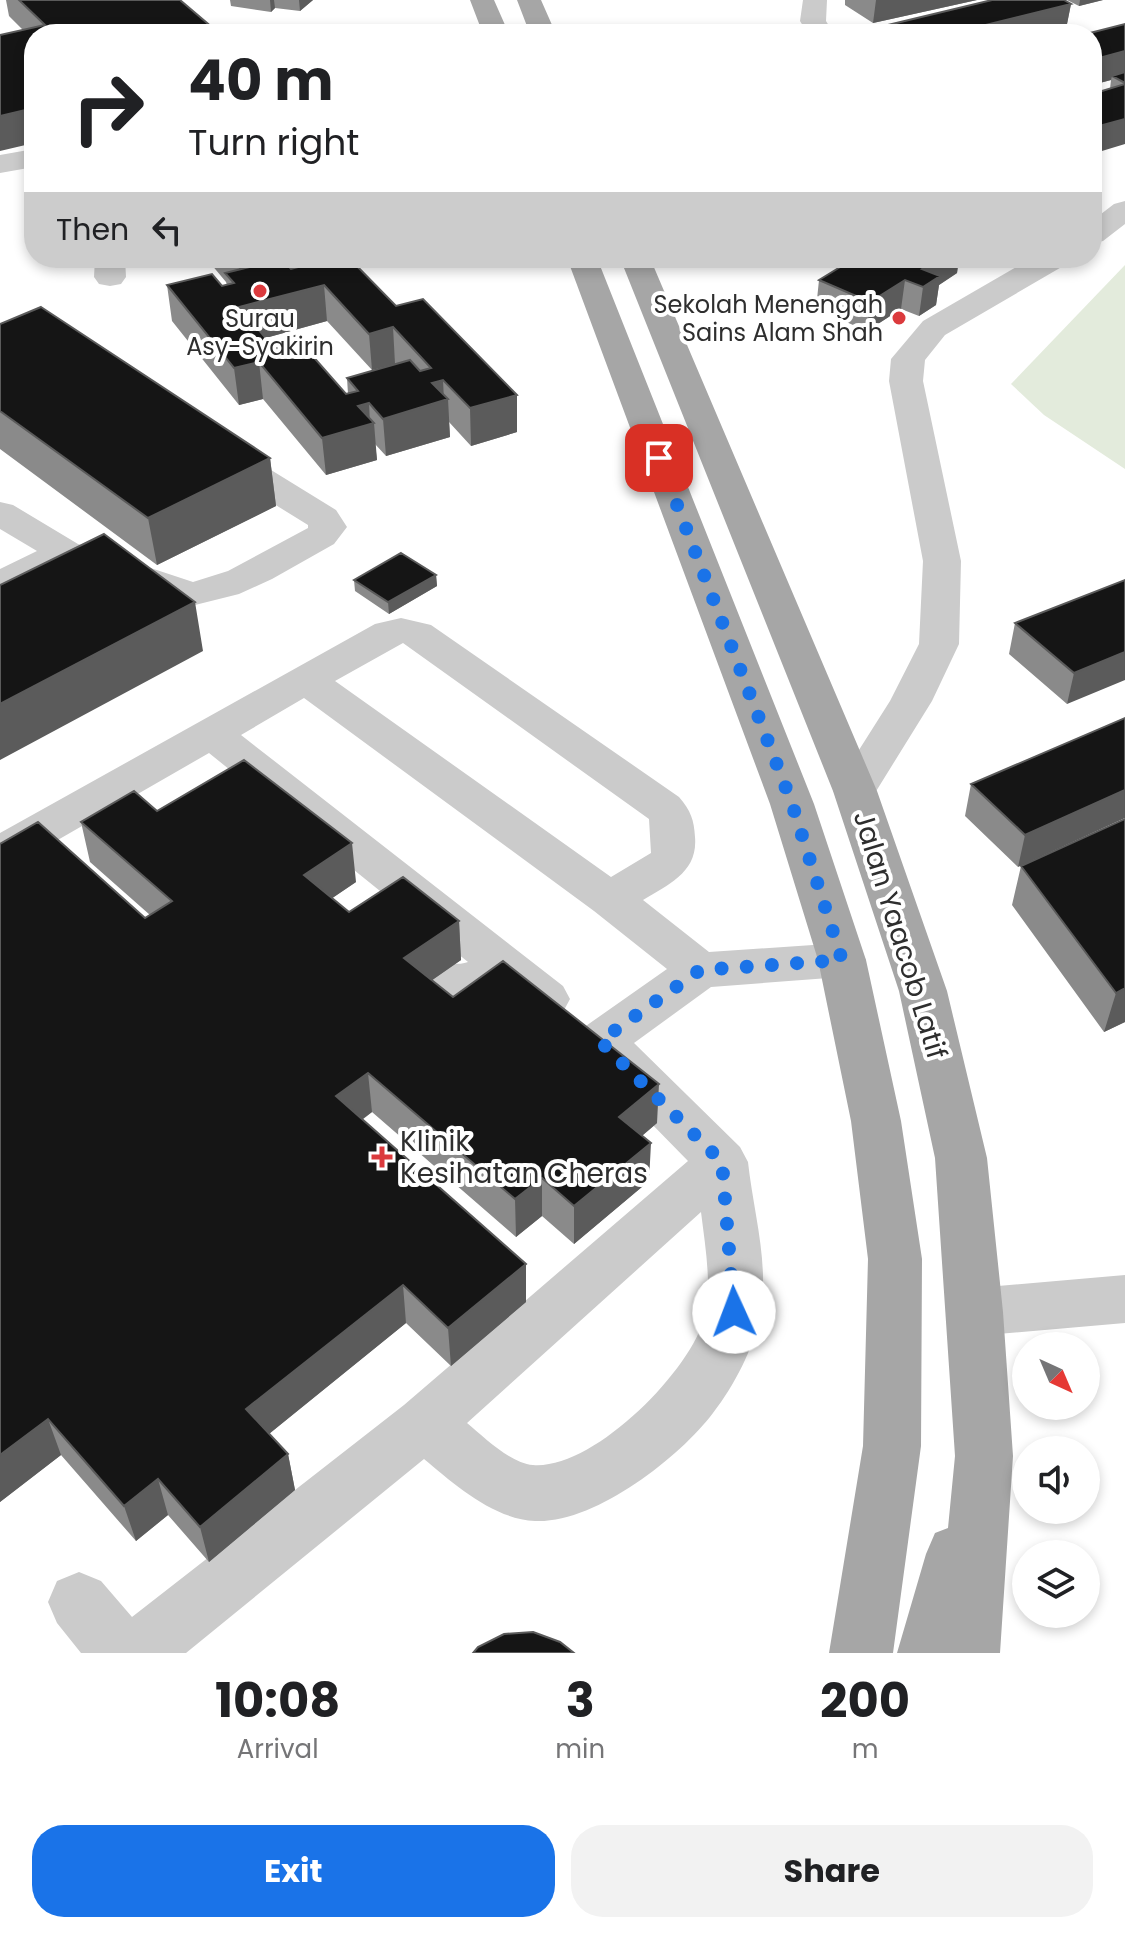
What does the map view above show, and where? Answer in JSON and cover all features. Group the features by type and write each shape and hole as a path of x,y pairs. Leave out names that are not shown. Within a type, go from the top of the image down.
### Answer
{"main road":[{"path":"482,0 492,24"},
{"path":"529,0 539,24"},
{"path":"586,268 792,804 842,960 876,1121 895,1259 892,1446 861,1653"},
{"name":"Jalan Yaacob Latif","path":"639,268 855,791 923,991 961,1158 975,1312 984,1456 968,1653"},
{"path":"929,1653 984,1456"}],"lane":[{"path":"815,0 815,24"},
{"path":"0,164 24,160"},
{"path":"1102,225 1125,210"},
{"path":"855,791 911,701 939,644 943,604 942,561 906,381 908,359 934,328 1037,268"},
{"path":"0,513 65,552 191,594 225,587 321,536 328,527 323,518 190,436"},
{"path":"0,584 65,552"},
{"path":"0,853 389,633 401,630 417,634 664,808 672,818 674,853 667,864 610,899"},
{"path":"306,680 610,899 700,970"},
{"path":"212,733 377,894 505,968 600,1041 722,1162 734,1312 719,1352 686,1403 631,1452 568,1490 532,1493 491,1475 424,1424"},
{"path":"600,1041 700,970 842,960"},
{"path":"438,976 458,984 505,968"},
{"path":"136,1653 424,1424 722,1162"},
{"path":"975,1312 1125,1299"},
{"path":"79,1602 121,1653"}],"green space":[{"path":"1125,265 1125,469 1044,415 1011,384"}],"building":[{"path":"19,0 180,0 208,24 44,24"},
{"path":"992,0 1064,0 1071,4 990,24 892,24"},
{"path":"1125,24 1125,51 1102,57 1102,30"},
{"path":"24,30 24,110 0,116 0,35"},
{"path":"1125,72 1125,83 1112,76"},
{"path":"1125,84 1125,119 1102,125 1102,91"},
{"path":"245,268 359,268 396,306 423,299 517,395 470,408 443,380 432,383 448,399 383,419 369,403 358,406 374,423 322,438 259,362 234,368 167,285 212,274 222,286 234,283 225,273","holes":["324,285 369,334 393,327 431,368 420,371 410,360 347,378 358,391 346,394 295,336 270,343 239,307"]},
{"path":"839,268 924,268 940,276 923,287 905,280 870,302 819,280"},
{"path":"41,307 270,458 148,518 0,411 0,324"},
{"path":"104,534 195,602 0,704 0,585"},
{"path":"401,553 436,575 388,602 354,580"},
{"path":"1125,580 1125,652 1074,673 1015,623"},
{"path":"1125,718 1125,790 1025,835 971,784"},
{"path":"244,760 352,843 304,875 349,912 403,877 459,921 404,958 453,997 503,961 659,1084 619,1117 651,1143 574,1206 542,1178 515,1199 368,1073 336,1096 526,1264 448,1328 403,1285 246,1409 288,1454 200,1527 158,1479 124,1506 48,1419 0,1455 0,844 38,822 145,918 172,901 81,822 134,791 157,811"},
{"path":"1125,819 1125,988 1116,993 1021,866"},
{"path":"533,1632 560,1642 574,1653 473,1653 478,1647 504,1634"}],"place":[{"name":"Surau Asy-Syakirin","path":"260,291"},
{"name":"Sekolah Menengah Sains Alam Shah","path":"899,318"},
{"name":"Klinik Kesihatan Cheras","path":"382,1157"}],"route":[{"path":"659,458 792,804 842,960 700,970 600,1041 722,1162 734,1312"}]}
